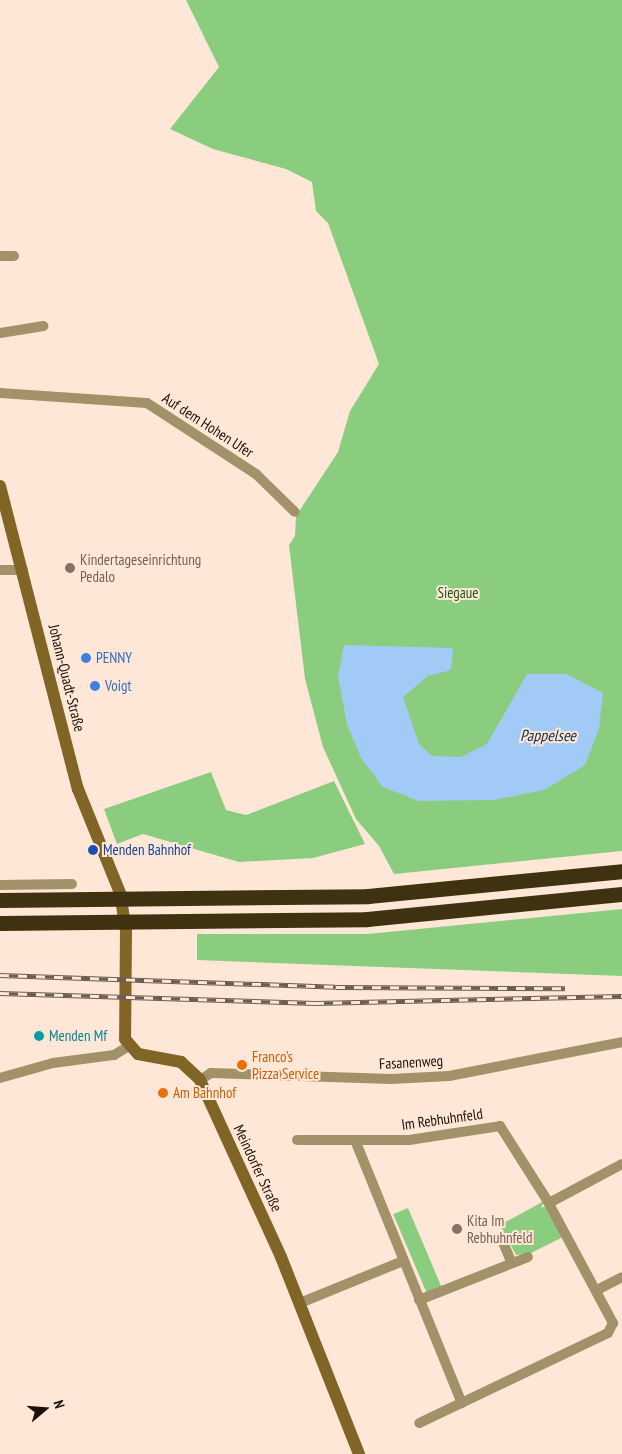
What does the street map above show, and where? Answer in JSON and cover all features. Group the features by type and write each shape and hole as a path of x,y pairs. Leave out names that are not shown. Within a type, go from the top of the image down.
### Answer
{"highway":[{"path":"0,900 368,896 622,871"},
{"path":"0,923 367,919 622,894"}],"main road":[{"name":"Johann-Quadt-Straße","path":"0,486 78,789 115,874 126,932 123,1027 129,1046"},
{"name":"Meindorfer Straße","path":"129,1046 138,1054 181,1062 200,1080 300,1303 359,1454"}],"street":[{"path":"0,256 14,256"},
{"path":"0,333 43,326"},
{"name":"Auf dem Hohen Ufer","path":"0,393 147,403 256,474 295,512"},
{"path":"0,570 23,570"},
{"path":"0,885 72,884"},
{"name":"Fasanenweg","path":"200,1080 211,1074 391,1079 449,1076 622,1042"},
{"path":"2,1074 53,1063 114,1055 129,1046"},
{"name":"Im Rebhuhnfeld","path":"297,1140 409,1140 500,1126 549,1203 613,1323 608,1333 420,1423"},
{"path":"355,1140 462,1403"},
{"path":"549,1203 622,1164"},
{"path":"502,1240 512,1263"},
{"path":"419,1300 528,1257"},
{"path":"300,1303 403,1261"},
{"path":"596,1290 622,1277"}],"green space":[{"name":"Siegaue","path":"186,0 622,0 622,851 394,874 379,846 356,819 323,747 305,679 289,545 295,536 296,516 338,452 350,411 379,364 328,223 316,211 312,182 286,169 213,149 170,129 219,67"},
{"path":"211,772 226,810 246,815 334,781 365,844 313,858 239,862 143,834 117,844 104,809"},
{"path":"622,909 622,976 197,960 197,934 368,934"},
{"path":"544,1201 541,1208 546,1206 563,1237 531,1253 516,1255 500,1225"},
{"path":"408,1208 442,1287 427,1293 393,1214"}],"water":[{"name":"Pappelsee","path":"344,645 453,648 451,670 428,676 403,697 419,744 432,756 461,757 487,744 527,674 566,674 603,693 599,729 585,765 544,790 494,800 419,801 383,787 361,758 347,724 338,677"}],"railway":[{"path":"0,975 336,987 565,988"},
{"path":"0,993 315,1003 622,996"}],"place":[{"name":"Kindertageseinrichtung Pedalo","path":"70,568"},
{"name":"PENNY","path":"86,658"},
{"name":"Voigt","path":"95,686"},
{"name":"Menden Bahnhof","path":"93,850"},
{"name":"Menden Mf","path":"39,1036"},
{"name":"Franco's Pizza Service","path":"242,1065"},
{"name":"Am Bahnhof","path":"163,1093"},
{"name":"Kita Im Rebhuhnfeld","path":"457,1229"}]}
